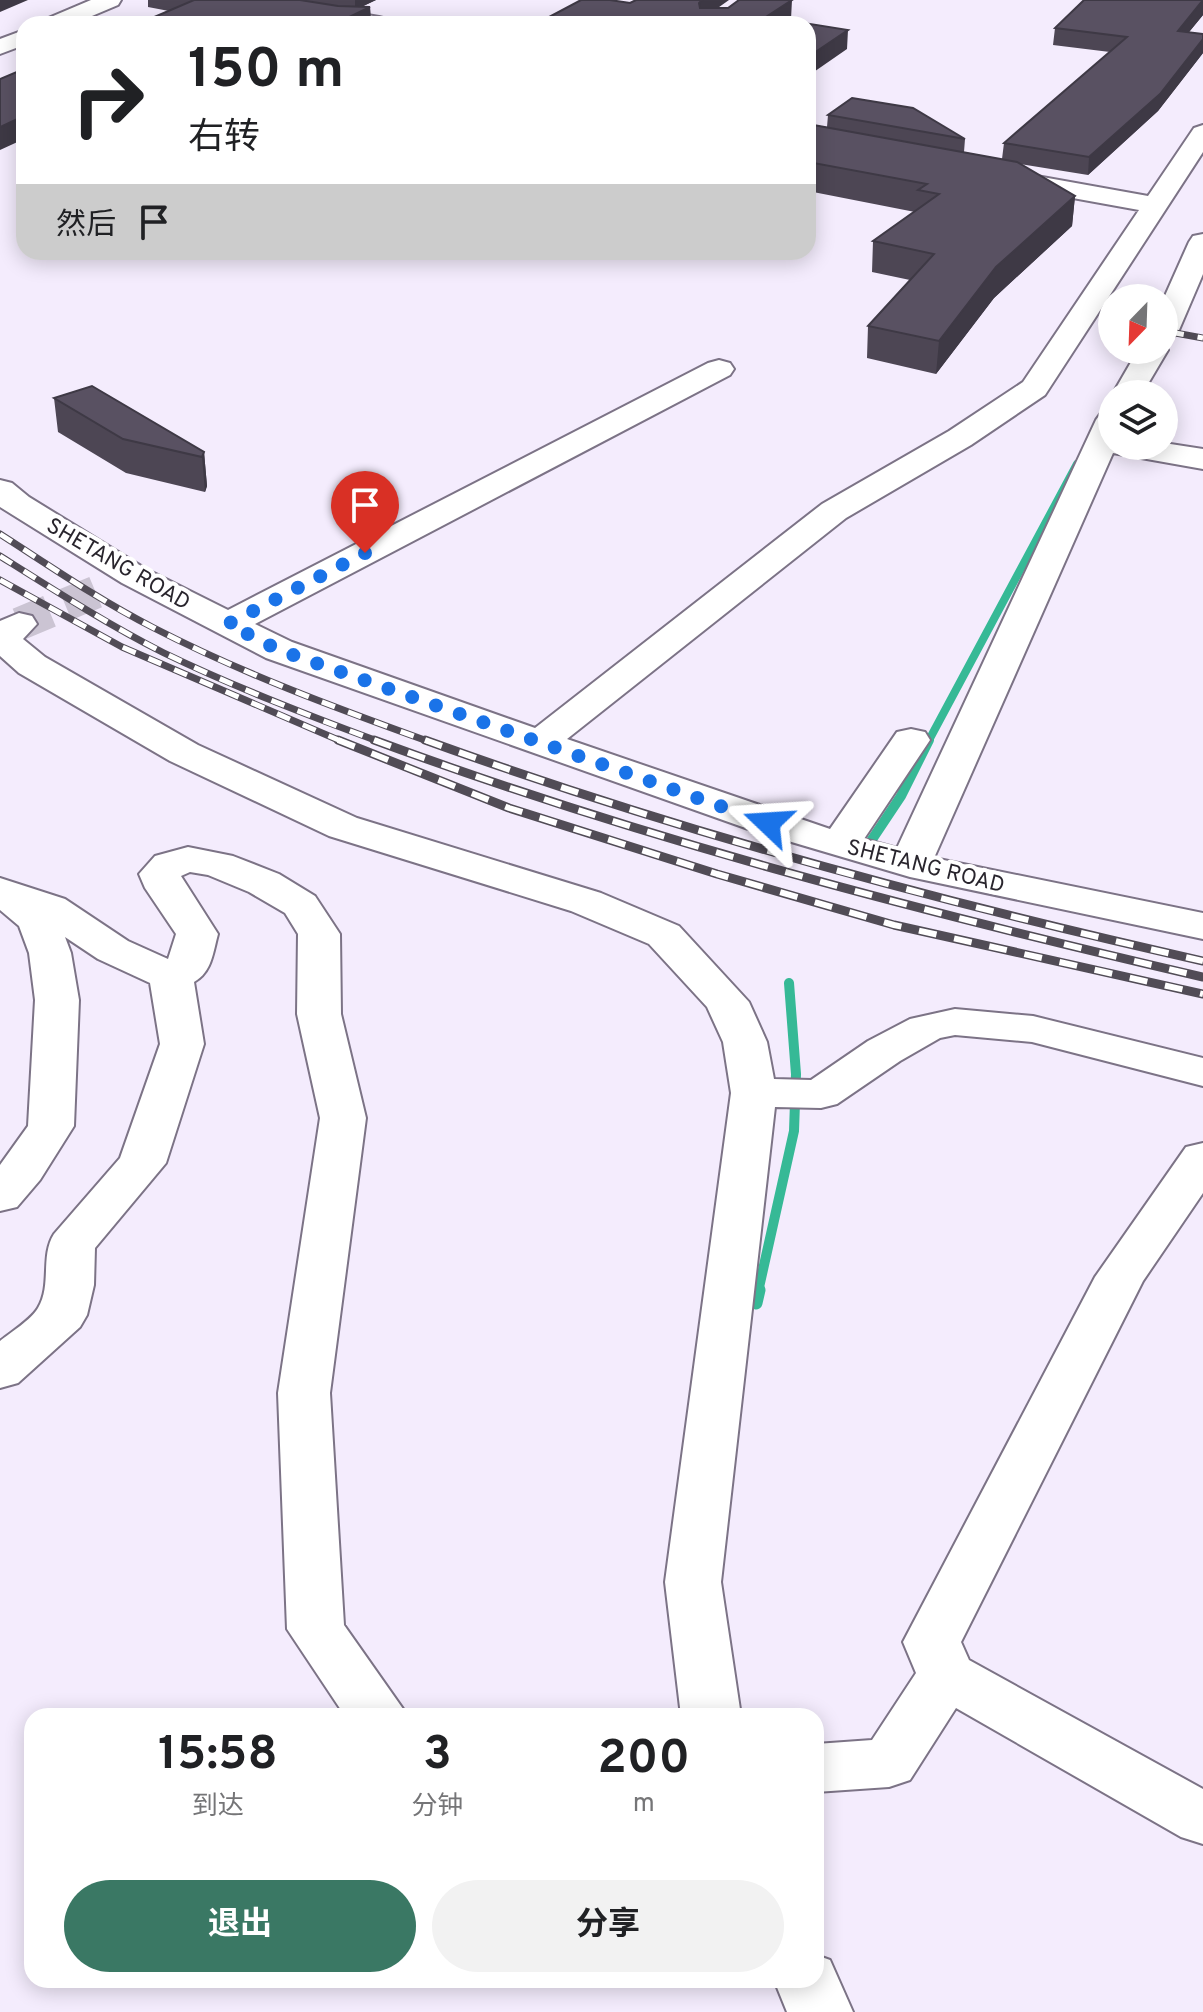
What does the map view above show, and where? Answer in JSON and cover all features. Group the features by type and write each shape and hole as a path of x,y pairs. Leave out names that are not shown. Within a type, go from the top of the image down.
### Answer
{"street":[{"path":"241,0 333,16"},
{"path":"74,16 113,11"},
{"path":"540,742 834,511 960,438 1034,388 1203,133"},
{"path":"974,173 1155,205"},
{"path":"1178,302 1200,259"},
{"path":"228,624 719,369"},
{"path":"1178,453 1203,459"},
{"path":"910,865 1102,460"},
{"name":"SHETANG ROAD","path":"0,490 121,581 228,624 279,650 768,823 910,865 1203,926"},
{"path":"19,624 9,631 4,641 32,665 184,753 343,827 586,902 664,935 727,1002 763,1093 693,1582 710,1708"},
{"path":"840,844 911,740"},
{"path":"171,976 187,968 197,934 186,913 162,885 160,874 169,865 188,859 219,865 264,883 300,905 319,934 319,1014 343,1118 304,1393 316,1629 372,1708"},
{"path":"2,890 50,908 113,950 171,976"},
{"path":"0,1196 23,1169 51,1126 57,1000 50,953 38,921 2,890"},
{"path":"0,1370 62,1315 69,1285 71,1245 142,1163 182,1044 171,976"},
{"path":"763,1093 821,1094 884,1051 926,1028 955,1022 1033,1029 1203,1072"},
{"path":"1203,1158 1120,1277 932,1642 946,1675 1203,1819"},
{"path":"824,1767 889,1763 946,1675"},
{"path":"810,1988 820,2012"}],"building":[{"path":"194,0 300,0 370,7 351,16 157,16"},
{"path":"581,0 630,3 636,0 702,0 700,8 728,8 739,0 792,0 768,16 551,16"},
{"path":"1084,0 1203,0 1178,31 1203,34 1203,39 1160,94 1089,157 1004,143 1127,37 1055,28"},
{"path":"816,25 848,30 816,52"},
{"path":"16,72 16,120 0,127 0,79"},
{"path":"852,98 913,108 965,139 828,115"},
{"path":"816,125 1017,162 1075,196 996,267 939,341 868,326 934,254 873,241 939,194 918,190 927,184 816,163"},
{"path":"92,386 204,452 202,457 123,439 54,398"}],"waterway":[{"path":"928,742 1077,464"},
{"path":"869,844 901,796 928,742"},
{"path":"758,1292 794,1131 796,1074 789,983"},
{"path":"756,1303 759,1290"}],"tunnel":[{"path":"19,624 108,587"}],"railway":[{"path":"1178,333 1203,338"},
{"path":"0,534 113,606 186,644 289,689 430,742"},
{"path":"0,556 101,619 164,653 271,700 380,742"},
{"path":"0,580 122,647 343,742"},
{"path":"338,740 343,742"},
{"path":"374,740 578,810 785,872 993,927 1203,977"},
{"path":"425,740 617,805 810,863 1006,915 1203,961"},
{"path":"343,742 509,808 717,874 894,925 1203,994"}],"route":[{"path":"365,553 228,624 279,650 768,823"}]}
